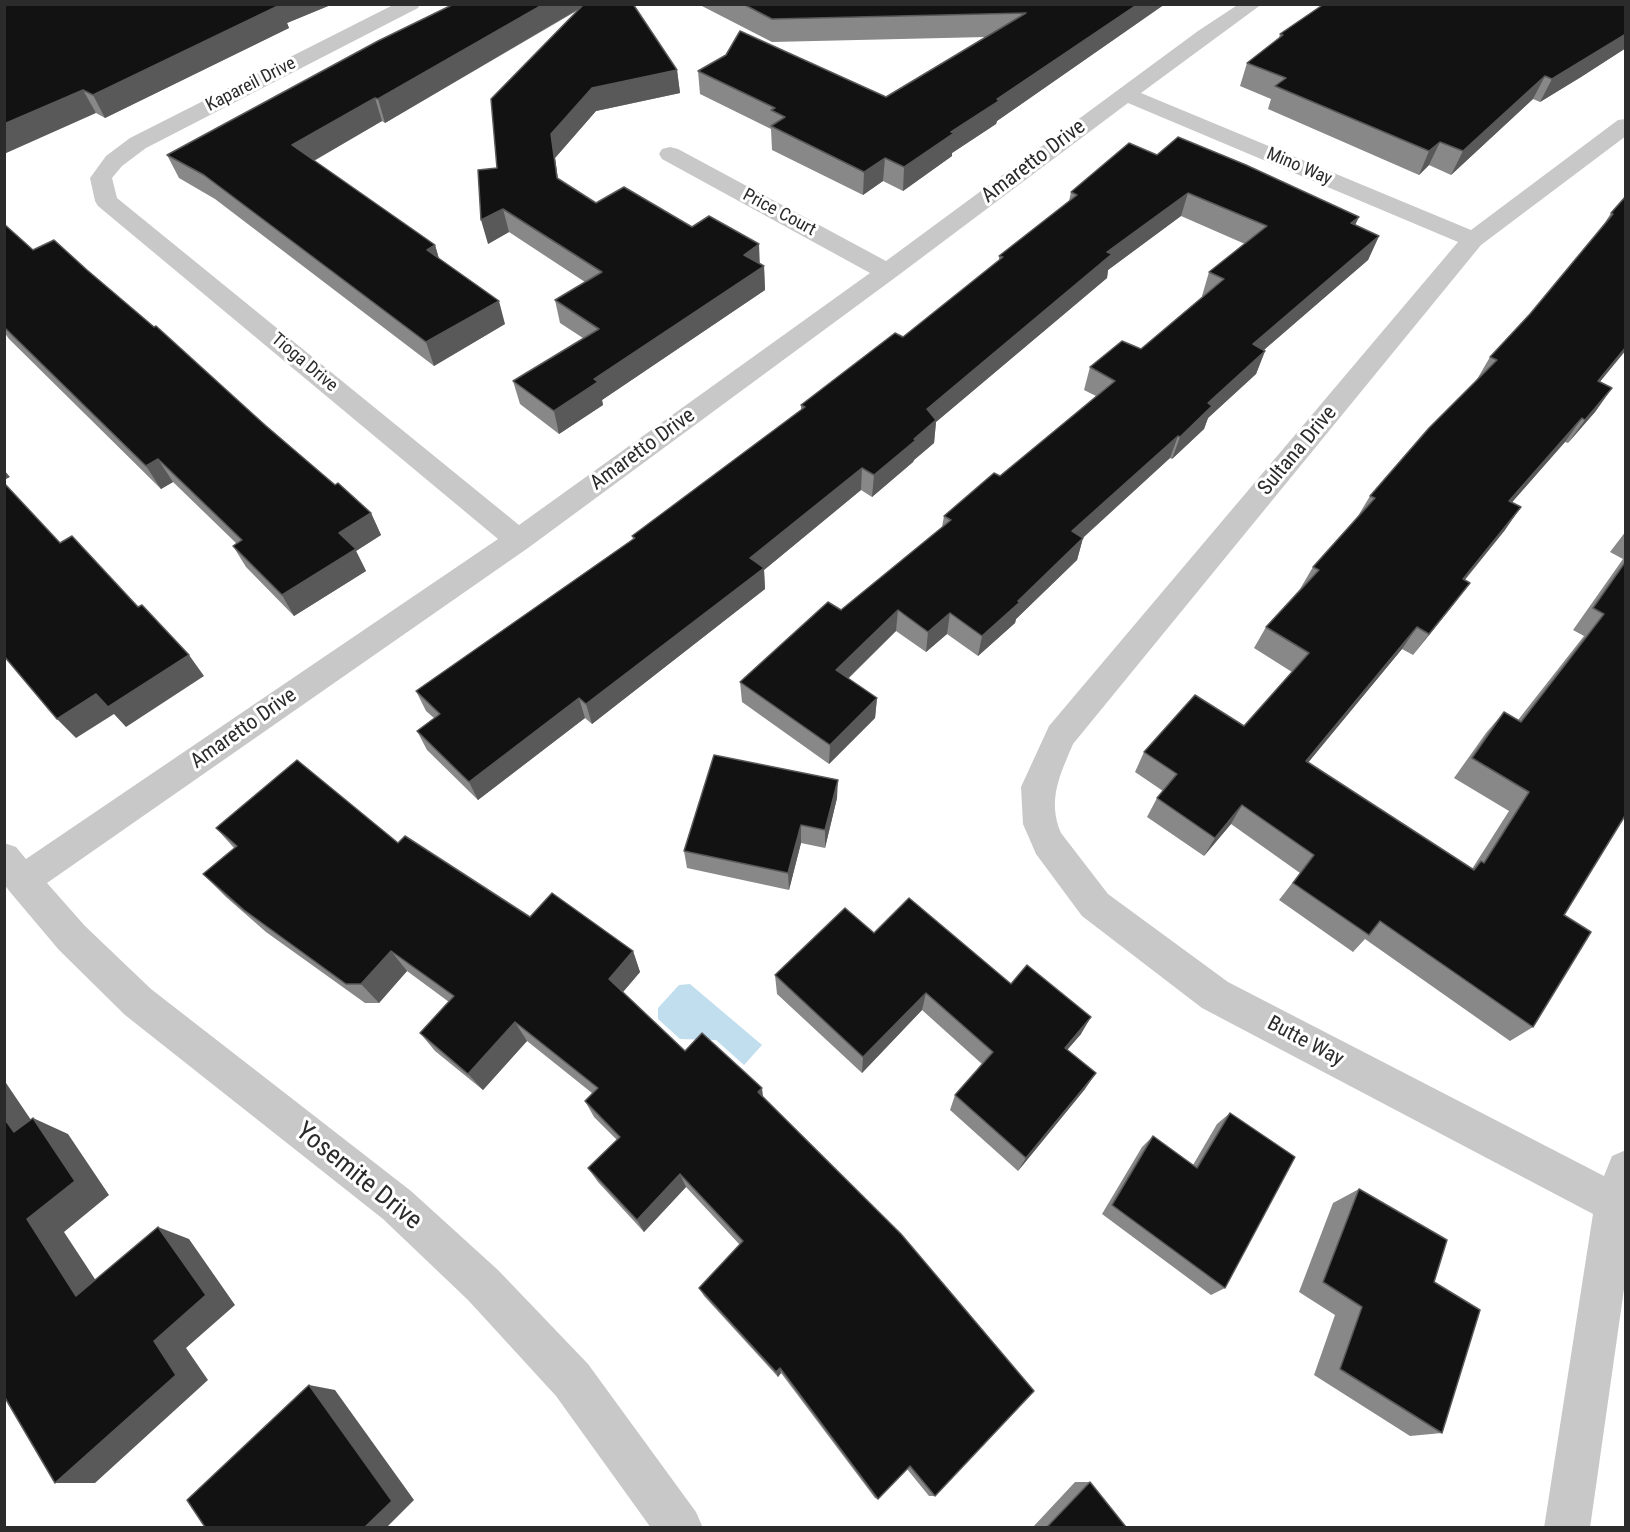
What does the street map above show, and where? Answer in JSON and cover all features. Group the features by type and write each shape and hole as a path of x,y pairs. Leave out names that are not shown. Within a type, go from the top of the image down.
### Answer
{"street":[{"name":"Kapareil Drive","path":"101,178 114,161 138,143 411,4"},
{"name":"Amaretto Drive","path":"13,870 519,540 888,272 1205,34 1253,4"},
{"name":"Mino Way","path":"1125,94 1473,240"},
{"name":"Sultana Drive","path":"1041,824 1038,787 1060,736 1473,240 1626,125"},
{"name":"Price Court","path":"670,154 888,272"},
{"name":"Tioga Drive","path":"101,178 106,201 519,540"},
{"name":"Butte Way","path":"1041,824 1048,843 1095,905 1215,995 1621,1187"},
{"name":"Yosemite Drive","path":"13,870 72,938 138,1002 397,1205 483,1285 572,1380 669,1522"},
{"path":"1568,1527 1621,1187"}],"water":[{"path":"690,984 762,1045 744,1065 716,1040 680,1039 658,1019 658,1008 679,985"}],"building":[{"path":"4,4 280,5 93,95 83,90 4,124"},
{"path":"454,4 544,4 378,99 375,98 292,145 435,245 427,250 499,301 426,342 204,175 167,155 378,41"},
{"path":"584,4 633,4 677,70 592,88 551,134 557,178 596,203 624,187 692,227 709,216 759,244 744,255 764,266 594,379 598,382 554,411 513,381 599,329 555,300 602,272 503,209 481,220 478,170 497,168 491,99"},
{"path":"743,4 1138,4 997,99 999,101 951,132 954,133 904,167 885,158 864,172 771,126 785,117 771,110 775,108 698,71 726,55 740,31 886,97 1026,13 772,19"},
{"path":"1324,4 1626,4 1626,34 1552,79 1545,76 1463,151 1440,142 1429,151 1275,86 1286,78 1247,63 1283,35 1280,34"},
{"path":"1178,137 1246,165 1359,217 1351,223 1379,236 1253,344 1265,351 1208,403 1212,406 1180,437 1178,436 1072,531 1083,538 1018,601 1020,602 982,636 950,613 928,632 898,610 836,670 877,698 830,745 740,682 828,602 841,610 951,520 944,516 994,473 1000,476 1115,381 1090,367 1122,341 1141,349 1224,279 1209,272 1267,226 1188,193 1107,252 1112,254 927,409 936,420 874,475 862,468 750,558 764,568 586,704 579,698 469,782 417,731 440,714 416,691 635,538 632,536 805,407 801,405 895,333 903,337 1003,257 999,256 1077,195 1071,192 1129,143 1157,155"},
{"path":"1626,196 1626,347 1598,381 1612,388 1585,420 1582,418 1509,501 1521,507 1463,579 1470,583 1429,634 1417,627 1306,761 1474,870 1481,861 1484,863 1529,792 1472,758 1504,712 1521,722 1604,614 1593,608 1626,561 1626,814 1564,915 1591,932 1533,1027 1380,921 1369,935 1293,883 1314,855 1242,805 1215,838 1157,798 1177,774 1144,752 1195,695 1244,726 1309,653 1266,627 1319,570 1313,567 1375,498 1370,496 1429,428 1497,360 1490,357 1530,314"},
{"path":"4,224 33,250 54,240 154,327 156,326 266,426 335,485 338,483 371,513 339,533 356,549 282,595 233,546 242,540 158,459 146,466 4,327"},
{"path":"4,483 60,543 72,536 138,607 142,605 189,655 108,707 96,694 57,719 4,656"},
{"path":"714,755 838,780 825,830 801,825 788,873 684,851"},
{"path":"297,760 398,843 405,836 530,917 552,893 633,951 609,979 685,1051 702,1033 762,1088 758,1092 901,1234 1034,1391 935,1496 910,1466 878,1499 780,1368 776,1372 699,1288 743,1241 680,1174 637,1220 588,1168 620,1137 585,1101 598,1088 515,1022 468,1074 420,1033 454,996 391,951 361,984 346,984 244,910 203,874 237,846 216,828"},
{"path":"909,898 1011,984 1027,965 1091,1017 1065,1048 1096,1073 1026,1158 955,1095 993,1052 926,993 863,1057 775,975 845,908 874,933"},
{"path":"1230,1113 1295,1157 1225,1288 1112,1205 1153,1136 1197,1168"},
{"path":"4,1118 14,1132 33,1118 75,1181 27,1219 76,1296 158,1227 206,1295 154,1341 176,1375 55,1483 4,1396"},
{"path":"1359,1189 1447,1240 1434,1282 1480,1310 1442,1433 1340,1369 1362,1307 1323,1282"},
{"path":"309,1385 392,1501 365,1527 205,1527 187,1500"},
{"path":"1090,1482 1126,1527 1047,1527"}]}
